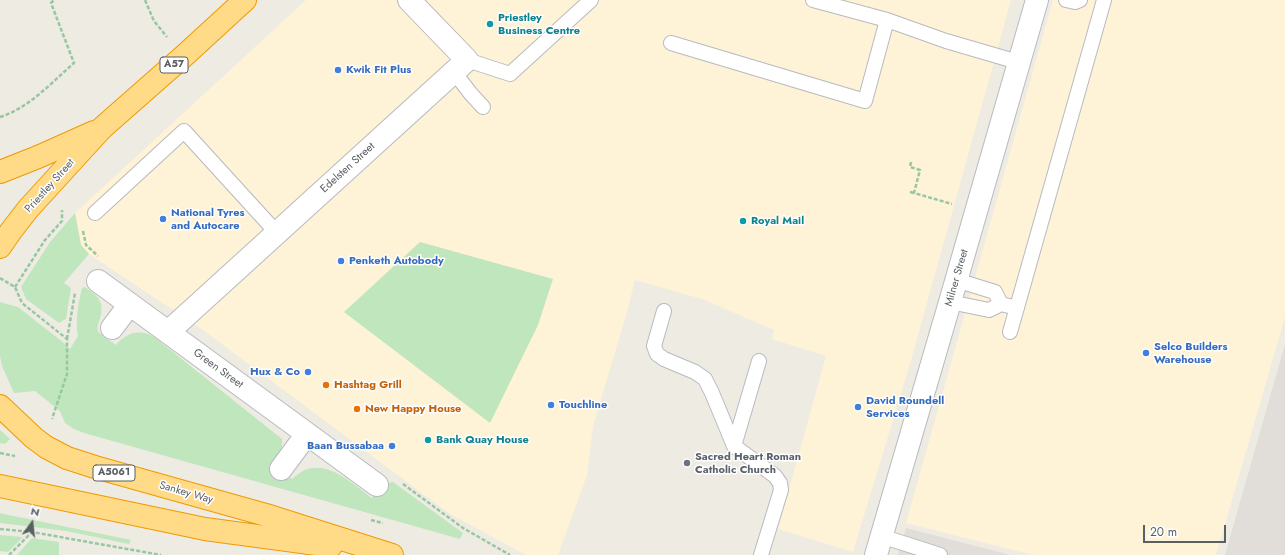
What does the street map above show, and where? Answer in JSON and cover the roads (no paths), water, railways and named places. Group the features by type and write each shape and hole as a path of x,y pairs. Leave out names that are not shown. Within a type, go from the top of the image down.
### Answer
{"highway":[{"name":"Priestley Street","path":"0,246 28,209 102,128 245,0"},
{"name":"Priestley Street","path":"0,172 38,157 102,128"},
{"name":"Sankey Way","path":"0,406 34,438 46,447 67,458 266,515 390,554"},
{"name":"Sankey Way","path":"0,486 205,529 390,554"}],"street":[{"path":"409,0 460,66"},
{"name":"Milner Street","path":"878,545 1037,0"},
{"name":"Edelsten Street","path":"168,332 460,66"},
{"name":"Green Street","path":"98,280 377,486"},
{"path":"112,328 130,304"},
{"path":"280,469 307,434"}],"lane":[{"path":"460,66 510,74 591,0"},
{"path":"813,0 887,20 946,41 1018,62"},
{"path":"1066,0 1075,2 1080,0"},
{"path":"1010,332 1104,0"},
{"path":"672,43 865,101 887,20"},
{"path":"460,66 471,94 483,107"},
{"path":"95,213 184,131 277,233"},
{"path":"956,280 994,292 1001,304"},
{"path":"950,302 989,310 1001,304 1017,308"},
{"path":"664,311 654,346 657,354 664,360 695,372 704,379 712,393 734,446 774,476 780,483 781,490 761,555"},
{"path":"734,446 759,361"},
{"path":"878,545 940,555"}],"place":[{"name":"Priestley Business Centre","path":"490,24"},
{"name":"Kwik Fit Plus","path":"338,70"},
{"name":"National Tyres and Autocare","path":"163,219"},
{"name":"Royal Mail","path":"743,221"},
{"name":"Penketh Autobody","path":"341,261"},
{"name":"Selco Builders Warehouse","path":"1146,353"},
{"name":"Hux & Co","path":"308,372"},
{"name":"Hashtag Grill","path":"326,385"},
{"name":"Touchline","path":"551,405"},
{"name":"David Roundell Services","path":"858,407"},
{"name":"New Happy House","path":"357,409"},
{"name":"Bank Quay House","path":"428,440"},
{"name":"Baan Bussabaa","path":"392,446"},
{"name":"Sacred Heart Roman Catholic Church","path":"687,463"}]}
